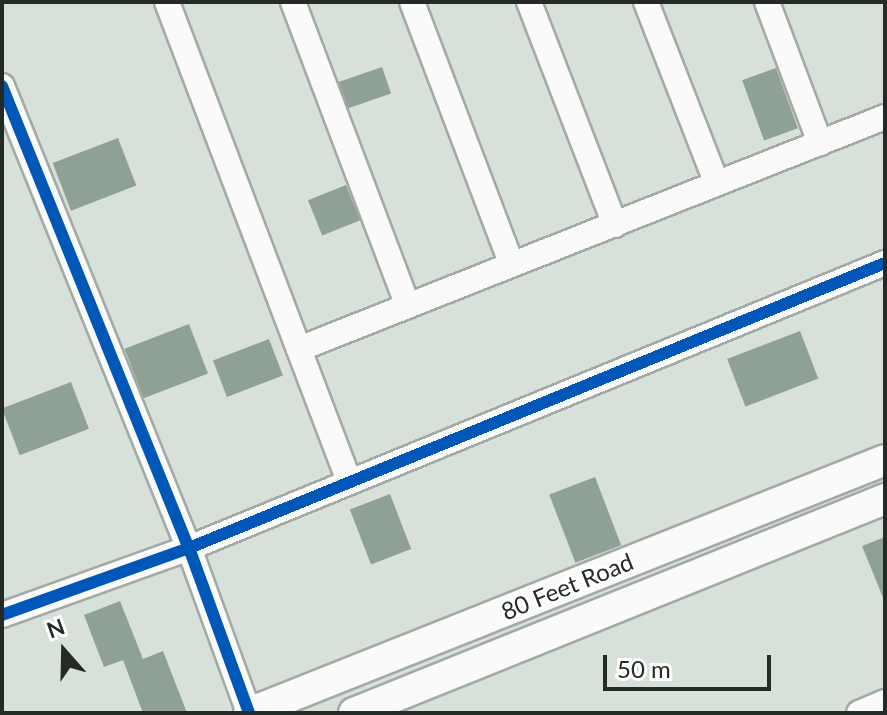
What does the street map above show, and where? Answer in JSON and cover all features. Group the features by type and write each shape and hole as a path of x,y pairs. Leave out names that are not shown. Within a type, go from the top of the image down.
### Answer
{"main road":[{"name":"80 Feet Road","path":"249,713 885,460"},
{"name":"80 Feet Road","path":"354,713 885,499"}],"street":[{"path":"167,2 349,481"},
{"path":"293,2 408,306"},
{"path":"412,2 512,265"},
{"path":"529,2 615,225"},
{"path":"646,2 717,184"},
{"path":"767,2 820,143"},
{"path":"2,86 189,548 249,713"},
{"path":"299,349 885,117"},
{"path":"2,615 189,548 885,263"},
{"path":"859,713 885,702"}],"building":[{"path":"382,67 391,93 348,108 339,82"},
{"path":"776,68 798,128 764,140 742,80"},
{"path":"118,138 136,186 71,211 53,163"},
{"path":"346,185 360,220 322,236 308,200"},
{"path":"189,324 208,373 144,398 125,349"},
{"path":"800,331 818,379 745,407 727,359"},
{"path":"269,339 283,375 227,397 213,361"},
{"path":"71,382 89,429 20,455 2,408"},
{"path":"595,477 621,545 575,563 549,495"},
{"path":"390,494 411,549 371,564 350,509"},
{"path":"885,537 885,600 884,600 862,546"},
{"path":"120,601 143,659 163,651 187,713 143,713 123,660 104,667 84,615"}],"cycle path":[{"path":"2,86 189,548 249,713"},
{"path":"2,615 189,548 885,263"}]}
